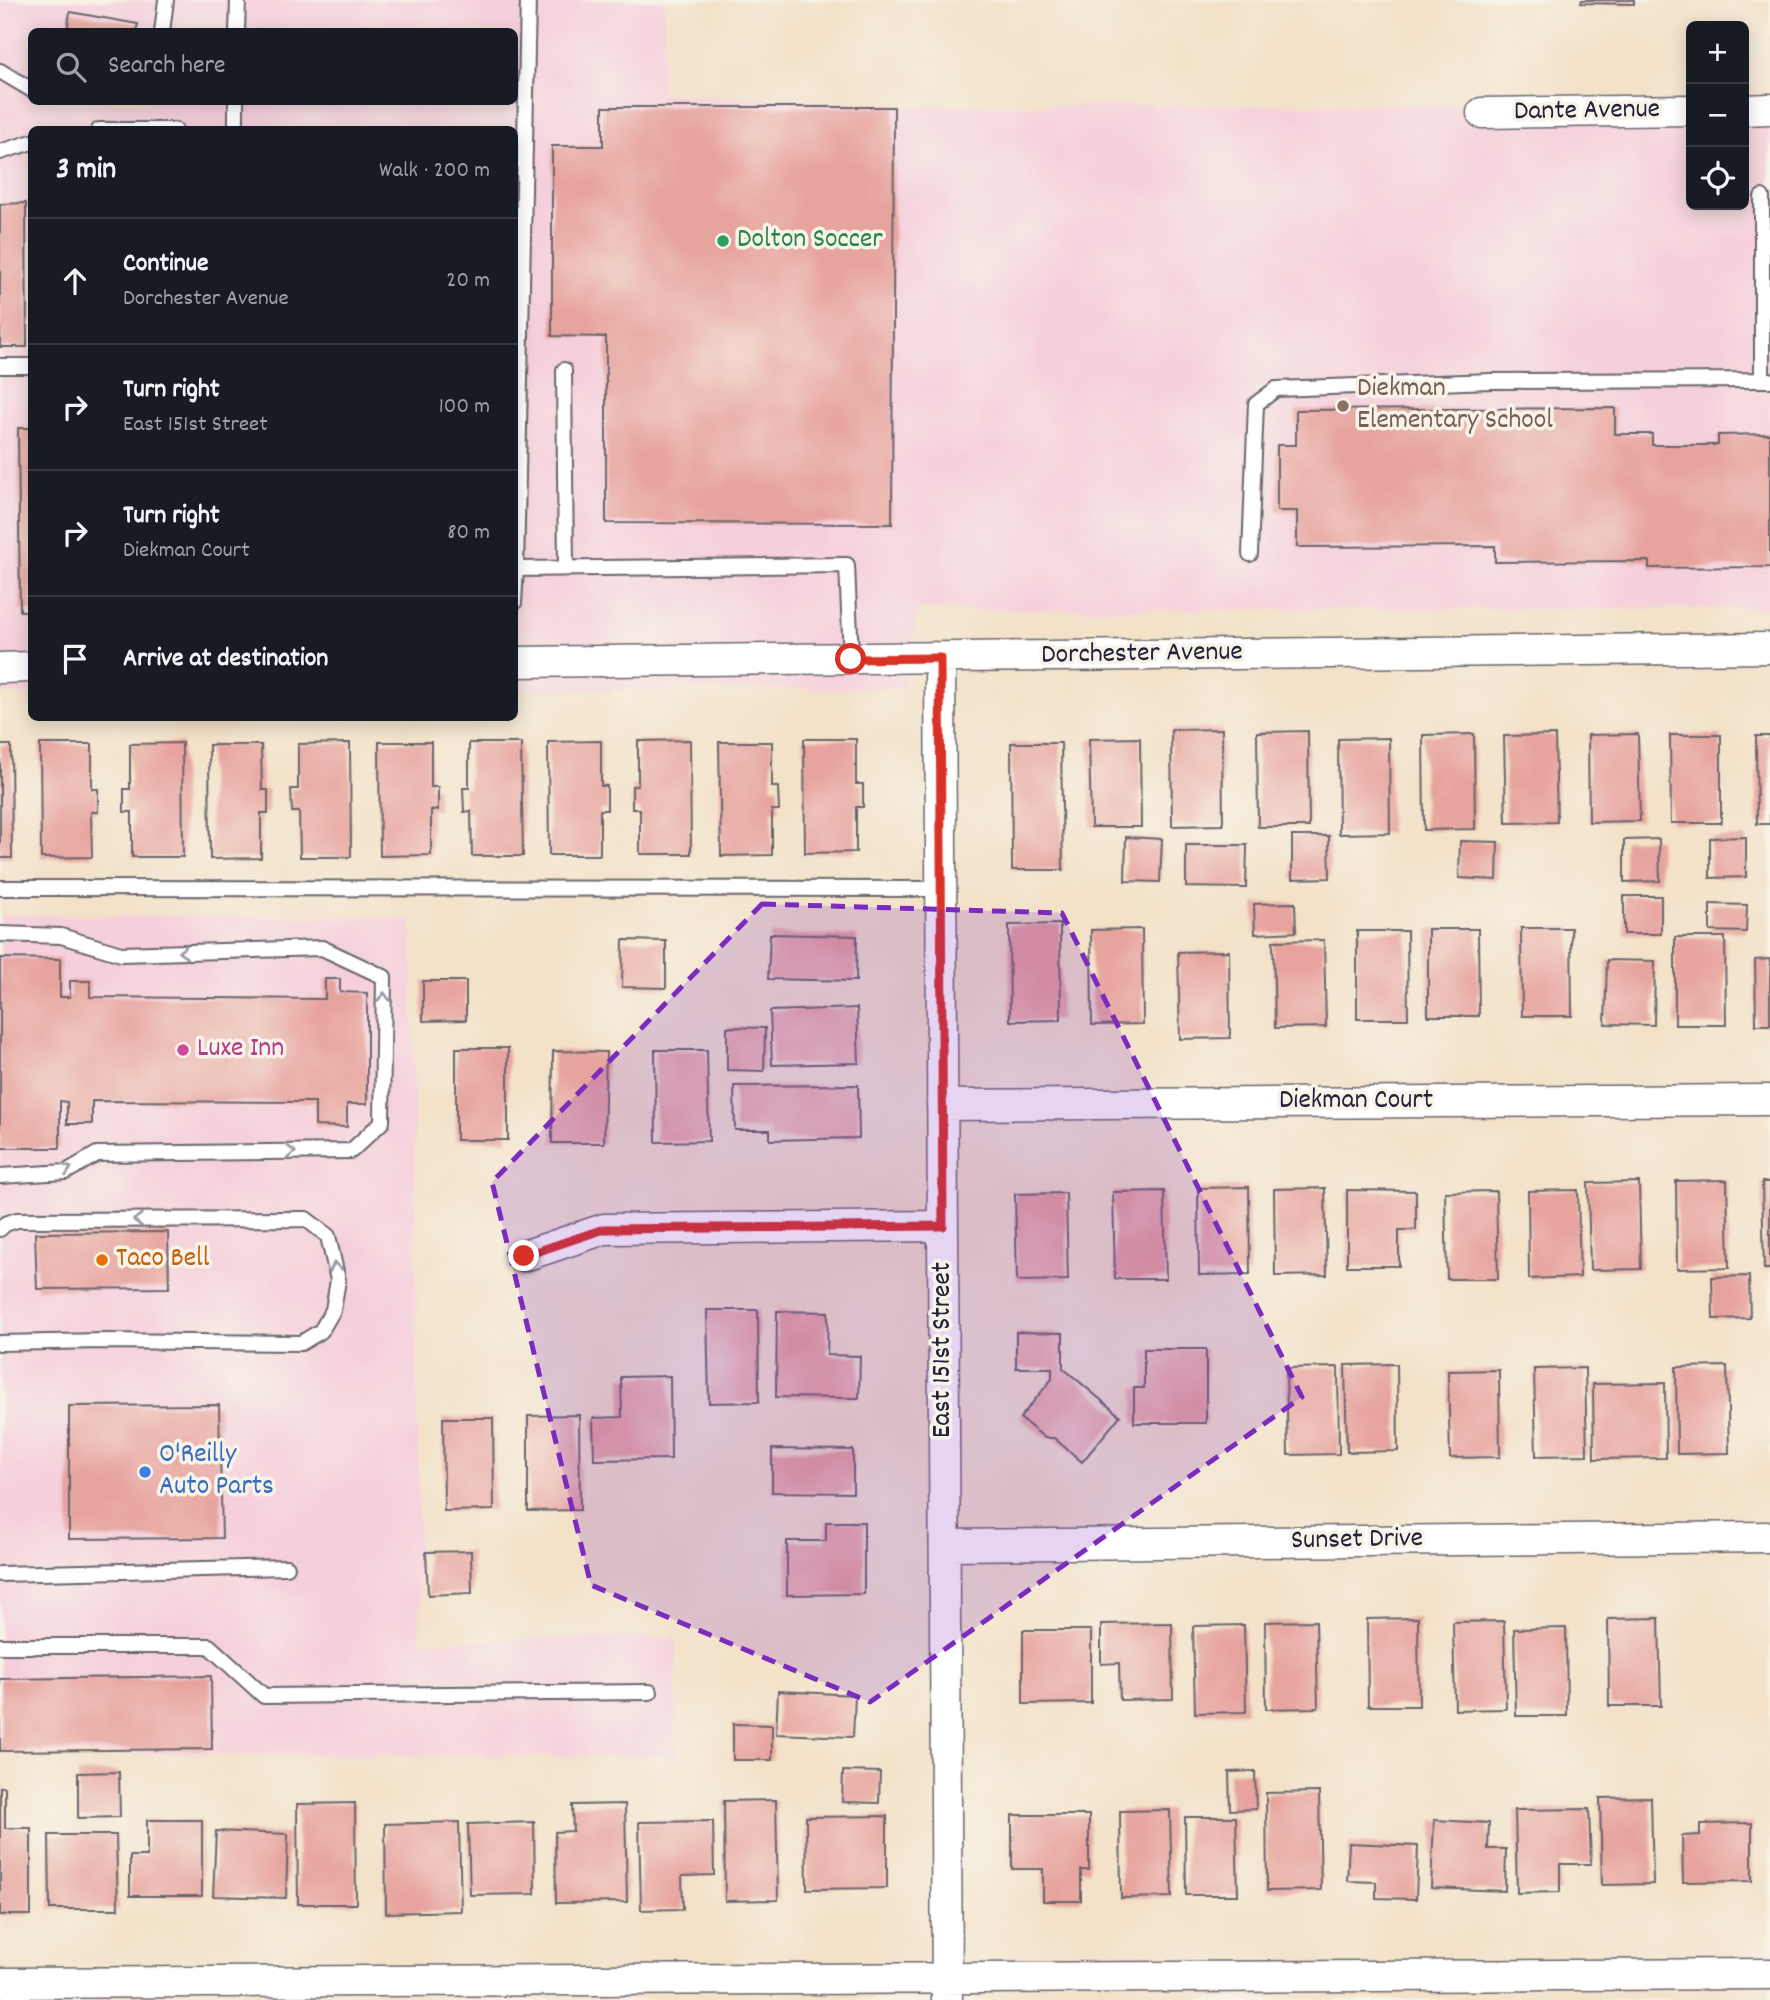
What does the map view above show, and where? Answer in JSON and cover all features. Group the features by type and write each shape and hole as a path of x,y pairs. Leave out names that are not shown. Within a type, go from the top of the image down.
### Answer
{"street":[{"name":"Dante Avenue","path":"1482,113 1686,110"},
{"path":"1749,110 1770,110"},
{"name":"Dorchester Avenue","path":"518,662 1770,648"},
{"name":"East 151st Street","path":"940,658 947,1989"},
{"path":"0,668 28,667"},
{"name":"Diekman Court","path":"942,1105 1770,1100"},
{"path":"524,1256 604,1229 943,1226"},
{"name":"Sunset Drive","path":"945,1545 1770,1537"},
{"path":"0,1983 947,1989 1770,1974"}],"lane":[{"path":"162,28 166,0"},
{"path":"237,28 238,0 250,0"},
{"path":"518,347 520,82 528,0"},
{"path":"0,71 28,88"},
{"path":"236,105 236,126"},
{"path":"0,152 28,143"},
{"path":"1250,554 1256,404 1276,389 1491,381 1766,380 1762,197"},
{"path":"0,366 28,366"},
{"path":"565,370 566,568"},
{"path":"518,569 847,565 851,659"},
{"path":"0,888 941,889"},
{"path":"0,934 61,936 121,954 322,948 384,977 382,1122 351,1151 97,1154 66,1172 0,1176"},
{"path":"0,1229 17,1220 306,1219 328,1236 338,1280 333,1310 321,1331 300,1343 0,1343"},
{"path":"0,1574 287,1567"},
{"path":"0,1646 209,1646 264,1696 650,1692"}],"highlighted area":[{"path":"762,904 1062,913 1302,1397 870,1702 591,1585 492,1182"}],"shaded area":[{"path":"0,0 665,0 662,94 915,106 1686,104 1686,210 1749,210 1749,104 1770,104 1770,608 917,610 904,688 518,691 518,126 28,126 28,694 0,694"},
{"path":"0,915 412,918 420,1642 676,1636 676,1757 0,1753"}],"building":[{"path":"1582,0 1634,0 1634,4 1581,3"},
{"path":"70,12 138,24 137,28 68,28"},
{"name":"Dolton Soccer","path":"603,107 894,107 892,524 606,523 606,337 552,336 552,146 603,146"},
{"path":"26,203 27,347 0,347 0,204"},
{"path":"1615,408 1615,434 1652,434 1652,445 1718,445 1718,435 1770,434 1770,567 1649,568 1649,561 1495,562 1495,546 1297,547 1297,511 1277,511 1277,445 1296,445 1296,410"},
{"path":"18,428 28,428 28,611 20,611"},
{"path":"1222,729 1223,825 1172,826 1171,730"},
{"path":"1308,731 1309,827 1258,827 1257,732"},
{"path":"1474,734 1475,829 1424,830 1423,735"},
{"path":"1638,734 1640,821 1589,822 1588,735"},
{"path":"1555,735 1557,822 1506,823 1504,736"},
{"path":"1670,735 1721,735 1721,823 1671,823"},
{"path":"1756,736 1770,736 1770,824 1757,824"},
{"path":"1140,738 1141,827 1091,827 1089,739"},
{"path":"1389,738 1390,833 1339,834 1338,739"},
{"path":"804,739 856,739 856,784 863,784 863,807 856,807 856,852 805,853"},
{"path":"690,740 691,854 640,854 640,809 632,809 632,786 638,786 638,741"},
{"path":"601,741 601,786 607,786 607,810 600,810 600,855 549,855 548,742"},
{"path":"379,742 431,742 431,787 438,787 438,810 431,810 431,855 380,856"},
{"path":"719,742 772,742 772,787 778,787 779,810 772,810 772,855 721,856"},
{"path":"182,743 183,857 132,857 132,812 124,812 124,789 130,789 130,744"},
{"path":"350,743 351,857 300,857 299,812 292,812 291,789 298,789 298,744"},
{"path":"469,743 521,743 523,856 472,856 471,811 464,812 463,788 469,788"},
{"path":"1011,743 1061,743 1063,870 1012,870"},
{"path":"40,744 92,744 92,789 98,789 98,812 91,812 92,857 41,858"},
{"path":"0,745 11,745 12,858 0,858"},
{"path":"209,745 261,745 262,790 268,790 268,813 261,813 261,858 210,859"},
{"path":"1292,836 1329,836 1330,878 1292,879"},
{"path":"1126,837 1162,839 1160,882 1125,881"},
{"path":"1746,837 1746,877 1710,878 1710,838"},
{"path":"1659,839 1660,881 1624,882 1624,840"},
{"path":"1460,841 1498,842 1497,880 1459,878"},
{"path":"1186,845 1247,845 1246,888 1186,887"},
{"path":"1624,896 1661,896 1661,934 1624,934"},
{"path":"1295,903 1296,932 1255,934 1254,904"},
{"path":"1710,904 1747,905 1746,932 1710,931"},
{"path":"1060,924 1061,1020 1010,1021 1009,925"},
{"path":"1521,928 1571,928 1572,1016 1522,1016"},
{"path":"1142,929 1143,1024 1092,1025 1091,930"},
{"path":"1428,929 1478,929 1479,1016 1428,1016"},
{"path":"1357,931 1407,931 1408,1019 1357,1019"},
{"path":"770,934 857,936 856,981 768,979"},
{"path":"1675,937 1725,937 1726,1025 1675,1025"},
{"path":"623,940 666,941 666,988 622,987"},
{"path":"1324,940 1326,1027 1275,1028 1273,941"},
{"path":"1229,951 1230,1038 1180,1039 1178,952"},
{"name":"Luxe Inn","path":"0,958 60,959 60,997 70,997 70,981 90,981 90,997 325,999 325,979 340,979 340,992 367,993 367,1104 347,1104 347,1127 315,1126 315,1102 92,1101 92,1124 67,1124 67,1102 60,1101 60,1148 0,1148"},
{"path":"1770,959 1770,1025 1756,1025 1755,960"},
{"path":"1607,960 1655,961 1654,1025 1605,1024"},
{"path":"423,981 466,981 466,1020 423,1021"},
{"path":"857,1008 859,1063 772,1065 770,1011"},
{"path":"727,1027 765,1028 764,1071 727,1070"},
{"path":"456,1048 508,1048 508,1140 456,1140"},
{"path":"655,1050 707,1050 709,1141 656,1142"},
{"path":"553,1051 606,1052 604,1143 552,1143"},
{"path":"858,1085 859,1138 770,1140 770,1130 735,1130 734,1086"},
{"path":"1727,1180 1729,1268 1677,1269 1676,1181"},
{"path":"1639,1182 1641,1269 1590,1270 1588,1183"},
{"path":"1762,1182 1770,1182 1770,1269 1764,1269"},
{"path":"1249,1187 1250,1274 1199,1275 1198,1188"},
{"path":"1325,1188 1327,1275 1275,1276 1274,1189"},
{"path":"1347,1190 1416,1191 1416,1230 1399,1230 1399,1266 1347,1266"},
{"path":"1578,1190 1580,1277 1529,1279 1528,1191"},
{"path":"1164,1191 1166,1279 1115,1279 1113,1192"},
{"path":"1496,1191 1498,1279 1447,1279 1445,1192"},
{"path":"1066,1193 1068,1280 1017,1281 1015,1194"},
{"name":"Taco Bell","path":"168,1232 169,1288 37,1289 35,1233"},
{"path":"1749,1276 1750,1318 1713,1319 1712,1277"},
{"path":"707,1310 758,1310 759,1402 709,1403"},
{"path":"777,1311 828,1312 827,1355 860,1356 859,1398 776,1397"},
{"path":"1016,1332 1063,1333 1063,1368 1120,1416 1082,1462 1054,1438 1045,1438 1020,1418 1052,1379 1052,1368 1016,1368"},
{"path":"1144,1349 1206,1349 1206,1423 1134,1423 1134,1388 1144,1388"},
{"path":"1397,1364 1398,1451 1347,1452 1345,1365"},
{"path":"1727,1366 1729,1453 1677,1454 1676,1367"},
{"path":"1338,1367 1339,1454 1288,1455 1286,1368"},
{"path":"1585,1368 1587,1455 1536,1456 1534,1369"},
{"path":"1499,1370 1500,1457 1450,1458 1448,1371"},
{"path":"670,1376 671,1459 594,1460 593,1418 622,1417 621,1377"},
{"path":"1665,1383 1666,1458 1594,1459 1593,1384"},
{"name":"O'Reilly Auto Parts","path":"219,1405 222,1538 69,1539 69,1406"},
{"path":"579,1415 580,1510 528,1511 528,1416"},
{"path":"443,1418 493,1418 494,1510 444,1511"},
{"path":"772,1449 853,1450 853,1493 772,1492"},
{"path":"826,1522 864,1522 864,1594 787,1595 787,1541 826,1541"},
{"path":"471,1551 472,1593 428,1595 426,1552"},
{"path":"1418,1618 1419,1706 1368,1706 1367,1619"},
{"path":"1659,1618 1661,1706 1609,1706 1608,1619"},
{"path":"1316,1621 1318,1708 1266,1709 1265,1622"},
{"path":"1504,1621 1506,1709 1455,1710 1453,1622"},
{"path":"1172,1623 1173,1699 1120,1700 1119,1663 1101,1664 1101,1624"},
{"path":"1244,1625 1246,1712 1195,1713 1193,1626"},
{"path":"1566,1628 1567,1716 1516,1716 1514,1629"},
{"path":"1023,1630 1091,1630 1091,1703 1023,1704"},
{"path":"211,1676 212,1749 0,1751 0,1679"},
{"path":"778,1691 855,1695 853,1737 776,1734"},
{"path":"733,1724 772,1725 772,1760 733,1760"},
{"path":"843,1771 880,1772 879,1803 842,1802"},
{"path":"1255,1771 1256,1809 1230,1810 1229,1772"},
{"path":"119,1772 120,1817 78,1818 78,1773"},
{"path":"0,1787 5,1787 5,1828 31,1828 31,1915 0,1915"},
{"path":"1319,1792 1321,1890 1267,1891 1266,1793"},
{"path":"1651,1797 1653,1884 1602,1885 1600,1798"},
{"path":"776,1800 778,1900 725,1901 724,1801"},
{"path":"355,1803 356,1904 298,1904 297,1804"},
{"path":"625,1804 627,1902 556,1903 555,1832 573,1831 572,1805"},
{"path":"1589,1809 1591,1864 1560,1864 1560,1892 1517,1893 1515,1810"},
{"path":"1170,1810 1172,1897 1121,1898 1120,1811"},
{"path":"1012,1815 1089,1815 1089,1870 1081,1870 1081,1901 1043,1901 1043,1869 1012,1869"},
{"path":"887,1816 887,1888 807,1889 806,1817"},
{"path":"1185,1817 1236,1817 1238,1895 1186,1895"},
{"path":"147,1820 202,1820 202,1896 130,1896 130,1856 147,1856"},
{"path":"1434,1820 1489,1823 1488,1849 1506,1849 1505,1891 1431,1888"},
{"path":"713,1821 714,1875 682,1876 683,1909 641,1910 639,1822"},
{"path":"459,1822 461,1911 386,1913 385,1824"},
{"path":"534,1822 535,1894 470,1895 468,1824"},
{"path":"1752,1823 1752,1881 1683,1882 1682,1836 1700,1835 1700,1824"},
{"path":"216,1831 288,1834 286,1898 213,1896"},
{"path":"49,1835 116,1835 118,1909 50,1909"},
{"path":"1349,1843 1418,1846 1416,1899 1376,1898 1376,1882 1347,1881"}],"place":[{"name":"Dolton Soccer","path":"723,241"},
{"name":"Diekman Elementary School","path":"1343,406"},
{"name":"Luxe Inn","path":"183,1050"},
{"name":"Taco Bell","path":"102,1260"},
{"name":"O'Reilly Auto Parts","path":"145,1472"}],"route":[{"path":"524,1256 604,1229 943,1226 940,658 851,659"}]}
